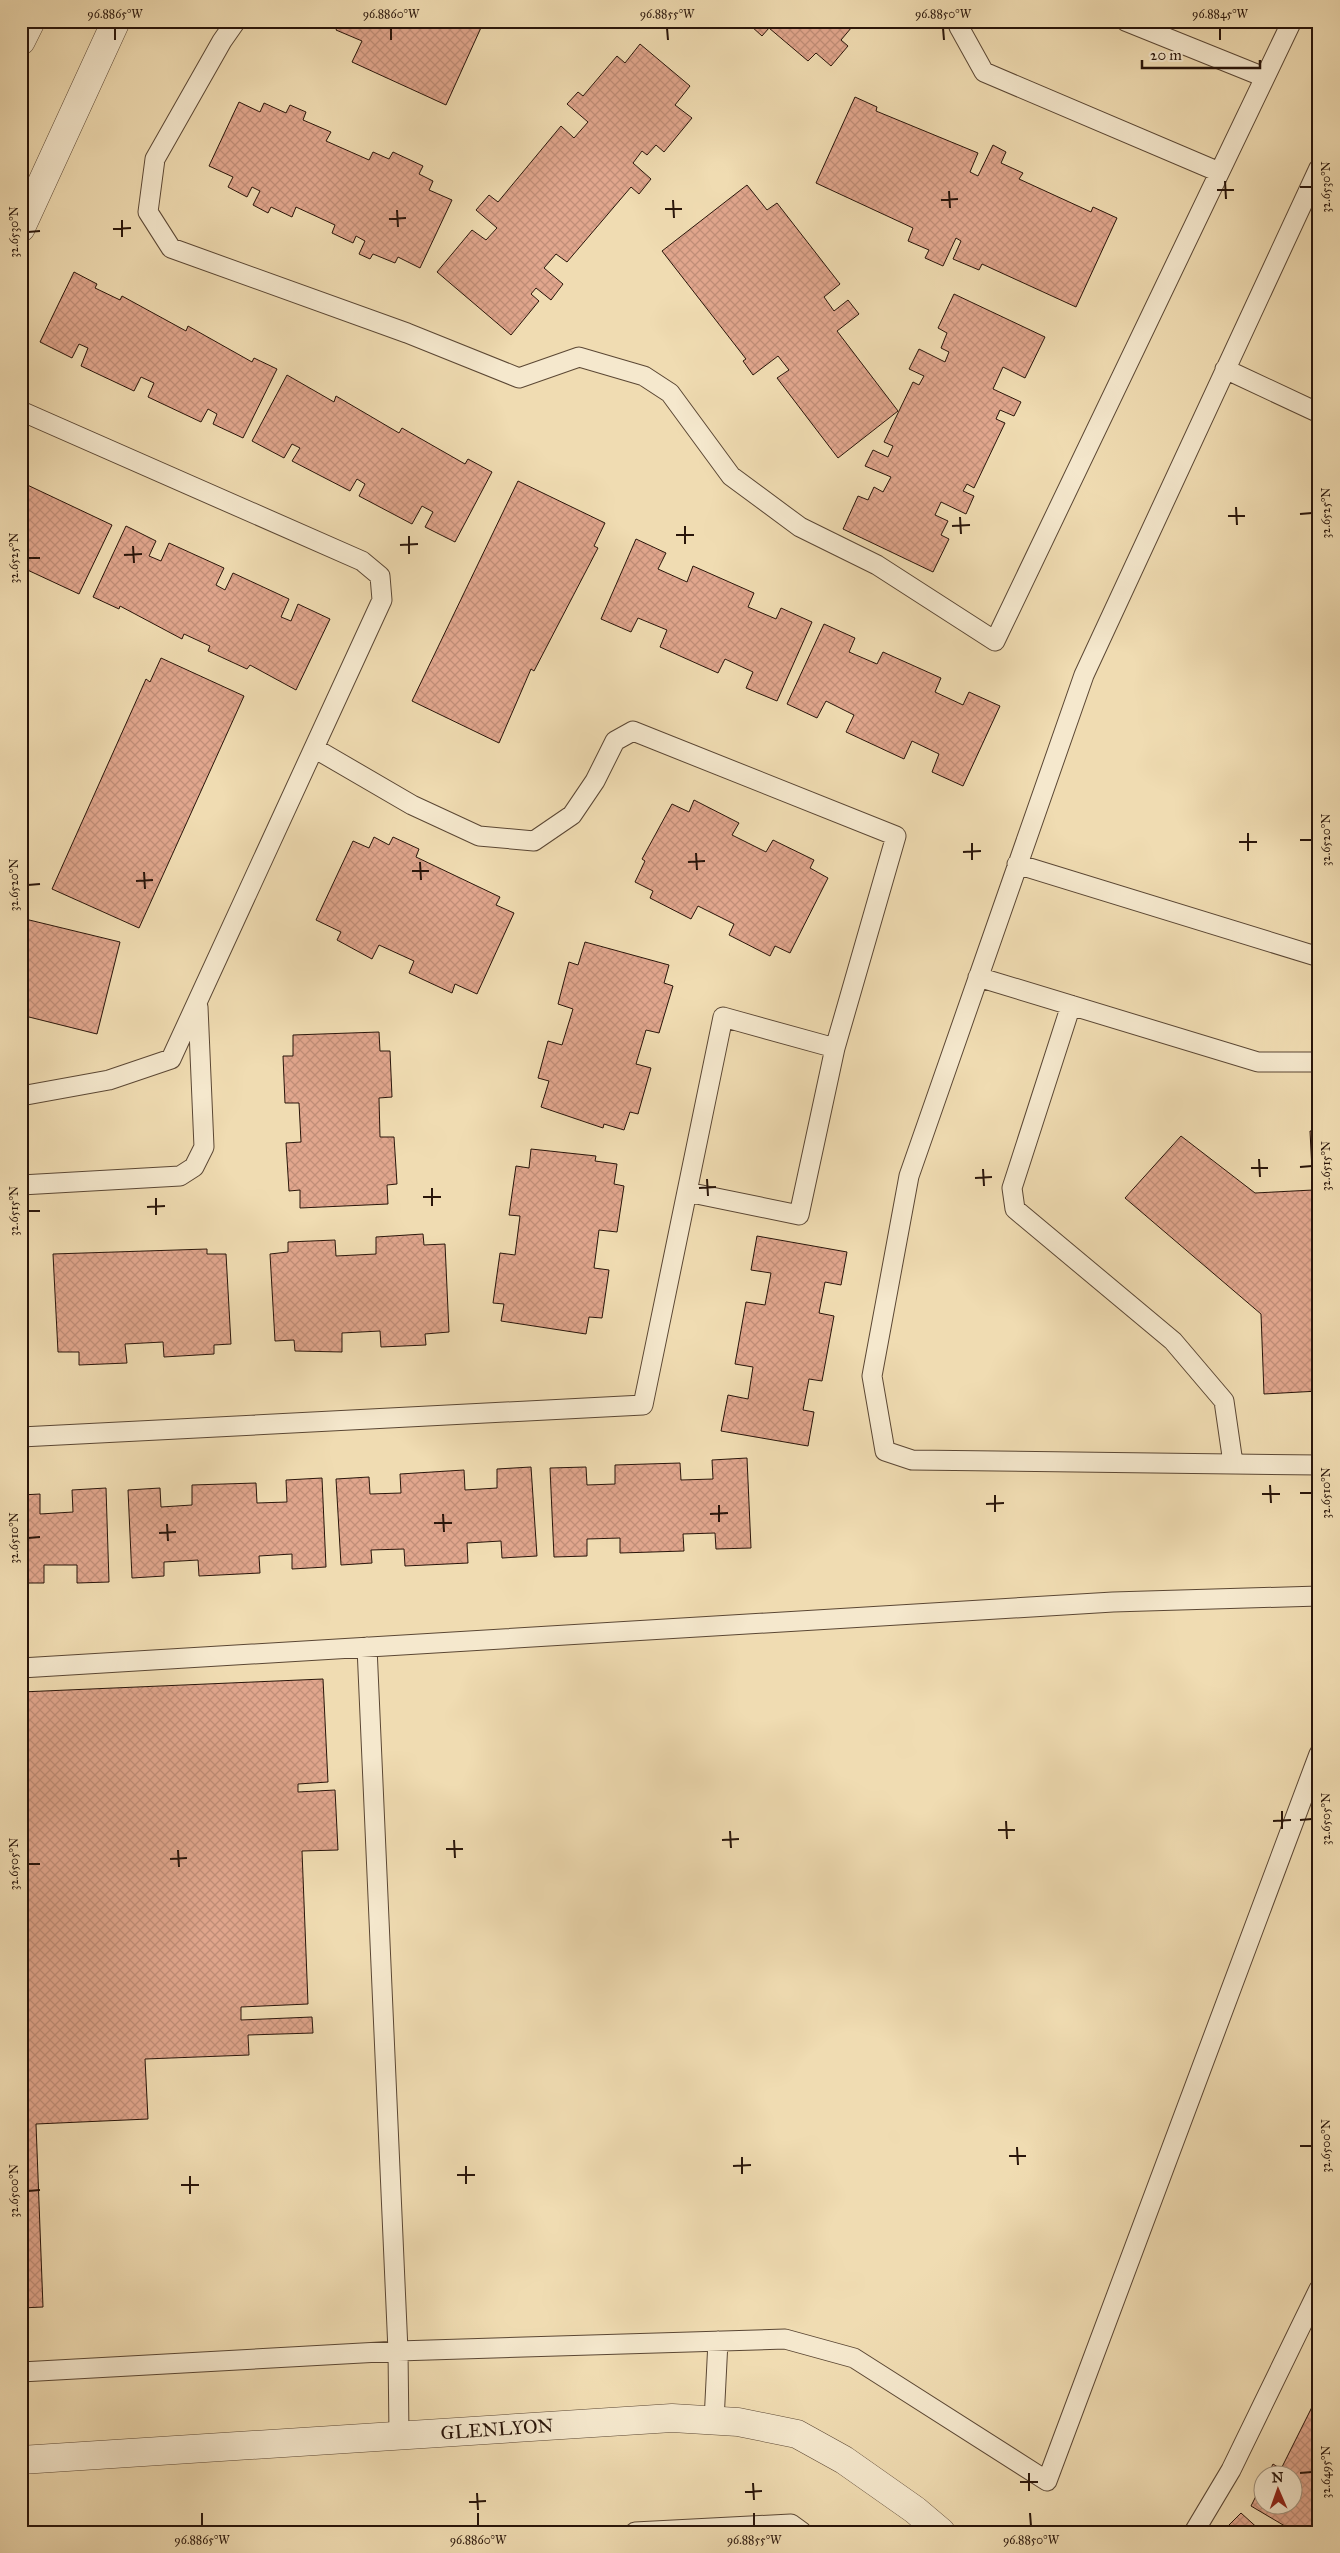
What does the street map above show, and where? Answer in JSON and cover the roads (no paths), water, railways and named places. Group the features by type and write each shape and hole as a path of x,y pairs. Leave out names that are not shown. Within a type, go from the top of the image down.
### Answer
{"street":[{"path":"21,41 31,21"},
{"path":"21,228 116,21"},
{"name":"GLENLYON","path":"21,2460 672,2418 714,2420 738,2422 796,2434 844,2460 915,2510 942,2532"}],"lane":[{"path":"236,21 222,41 155,159 148,212 171,248 407,333 519,378 579,357 644,376 670,393 731,476 800,527 876,565 995,640 1292,21"},
{"path":"961,21 959,27 984,72 1219,172"},
{"path":"1125,21 1264,77"},
{"path":"1319,168 1084,675 909,1176 872,1376 885,1452 912,1460 1319,1465"},
{"path":"1225,369 1319,413"},
{"path":"21,411 362,561 380,576 382,600 171,1059 109,1080 21,1096"},
{"path":"314,748 412,805 479,836 534,842 572,815 595,780 615,741 633,731 896,836 835,1048 799,1216 687,1192"},
{"path":"1017,864 1319,957"},
{"path":"978,977 1258,1062 1319,1062"},
{"path":"21,1185 180,1176 194,1167 204,1147 198,1003"},
{"path":"1071,1005 1012,1188 1015,1209 1173,1341 1224,1401 1233,1464"},
{"path":"21,1438 644,1405 723,1017 835,1048"},
{"path":"21,1668 1113,1602 1319,1596"},
{"path":"367,1647 398,2351 399,2435"},
{"path":"21,2372 398,2351 785,2339 854,2358 1047,2481 1319,1754"},
{"path":"1194,2532 1231,2470 1319,2289"},
{"path":"714,2420 718,2341"},
{"path":"635,2532 791,2524 802,2532"}]}
